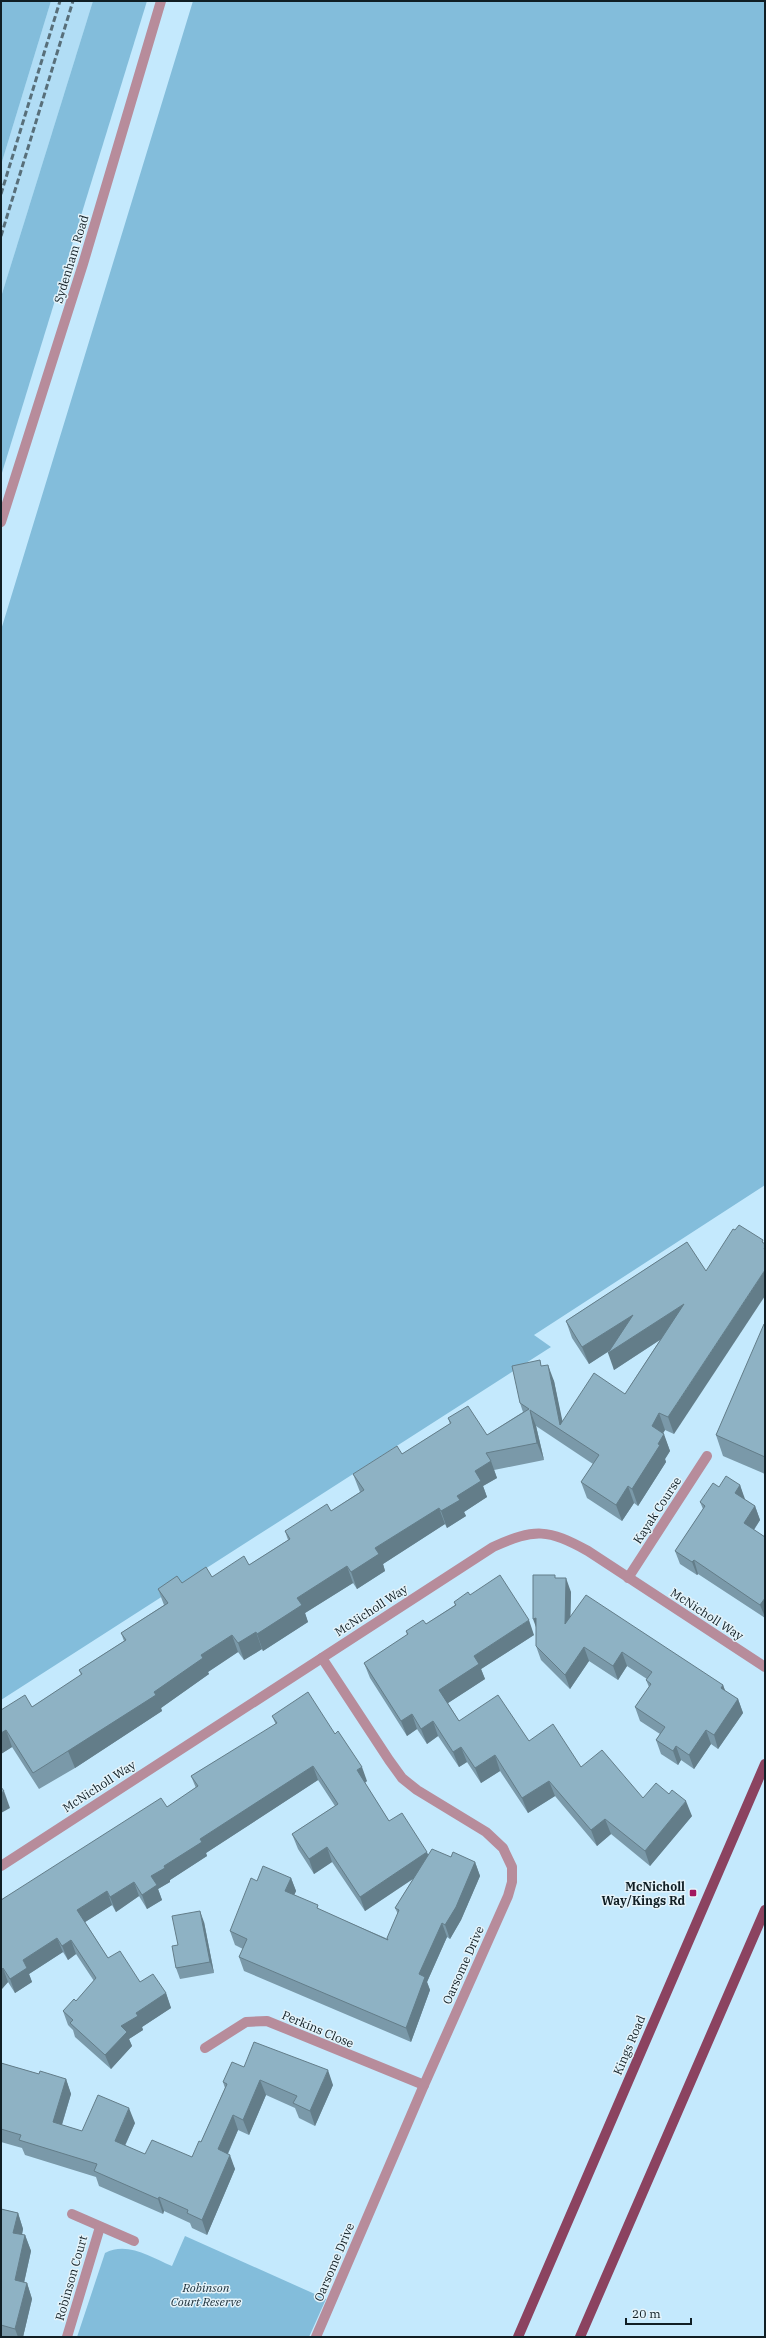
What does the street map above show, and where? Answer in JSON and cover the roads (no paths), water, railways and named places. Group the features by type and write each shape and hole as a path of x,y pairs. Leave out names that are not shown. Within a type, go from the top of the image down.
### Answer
{"main road":[{"name":"Kings Road","path":"518,2337 765,1764"},
{"path":"580,2337 765,1910"}],"street":[{"name":"Sydenham Road","path":"1,522 83,264 161,1"},
{"name":"Kayak Course","path":"628,1578 707,1456"},
{"name":"McNicholl Way","path":"1,1866 493,1547 529,1533 547,1533 563,1537 765,1667"},
{"name":"Oarsome Drive","path":"316,2337 424,2085 508,1896 512,1882 512,1867 503,1848 486,1832 417,1790 402,1778 322,1658"},
{"name":"Perkins Close","path":"205,2048 246,2022 267,2021 424,2085"},
{"name":"Robinson Court","path":"72,2214 134,2241"},
{"name":"Robinson Court","path":"67,2337 100,2227"}],"railway":[{"path":"1,194 60,1"},
{"path":"1,236 73,1"}],"place":[{"name":"McNicholl Way/Kings Rd","path":"693,1893"}],"park label":[{"name":"Robinson Court Reserve","path":"206,2294"}]}
